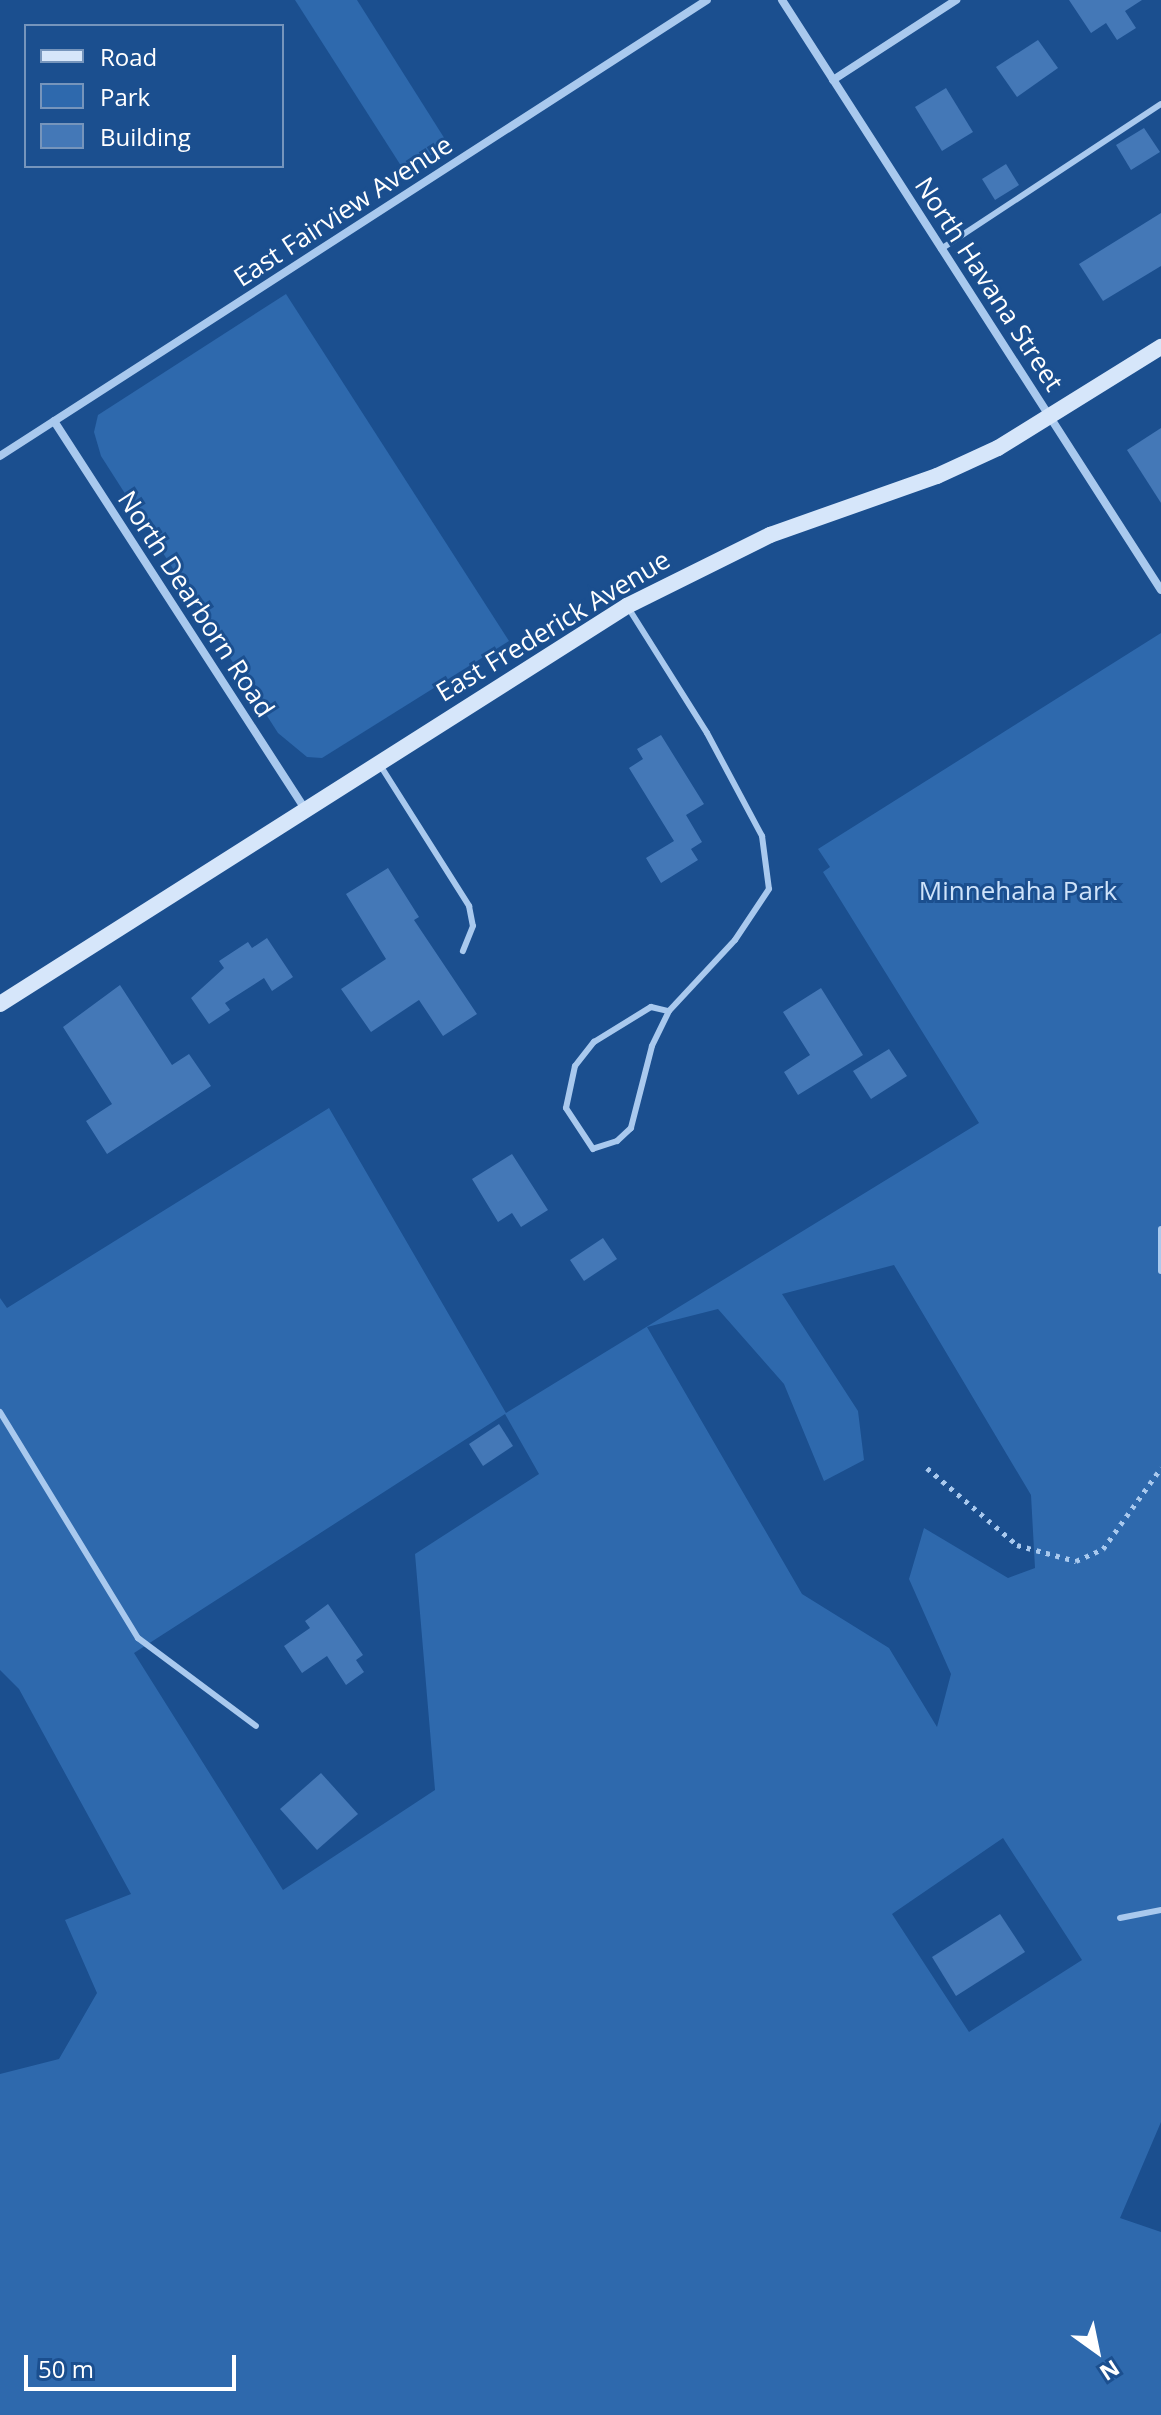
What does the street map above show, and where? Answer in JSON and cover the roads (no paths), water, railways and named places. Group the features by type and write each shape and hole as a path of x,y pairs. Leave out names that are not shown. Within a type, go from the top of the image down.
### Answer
{"main road":[{"name":"East Frederick Avenue","path":"0,1004 627,606 758,541 937,476 1052,419 1161,347"}],"street":[{"name":"East Fairview Avenue","path":"0,456 707,0"},
{"name":"North Havana Street","path":"782,0 1161,590"},
{"path":"833,80 956,0"},
{"name":"North Dearborn Road","path":"54,421 305,809"}],"lane":[{"path":"941,249 1161,104"},
{"path":"627,606 707,733 762,836 769,889 735,940 669,1011 652,1046 631,1128 617,1141 593,1149 566,1108 575,1066 594,1042 651,1007 669,1011"},
{"path":"378,762 469,906 473,926 463,951"},
{"path":"1161,1229 1161,1271"},
{"path":"0,1412 138,1638 256,1726"},
{"path":"1120,1918 1161,1910"}],"park label":[{"name":"Minnehaha Park","path":"1018,891"}]}
